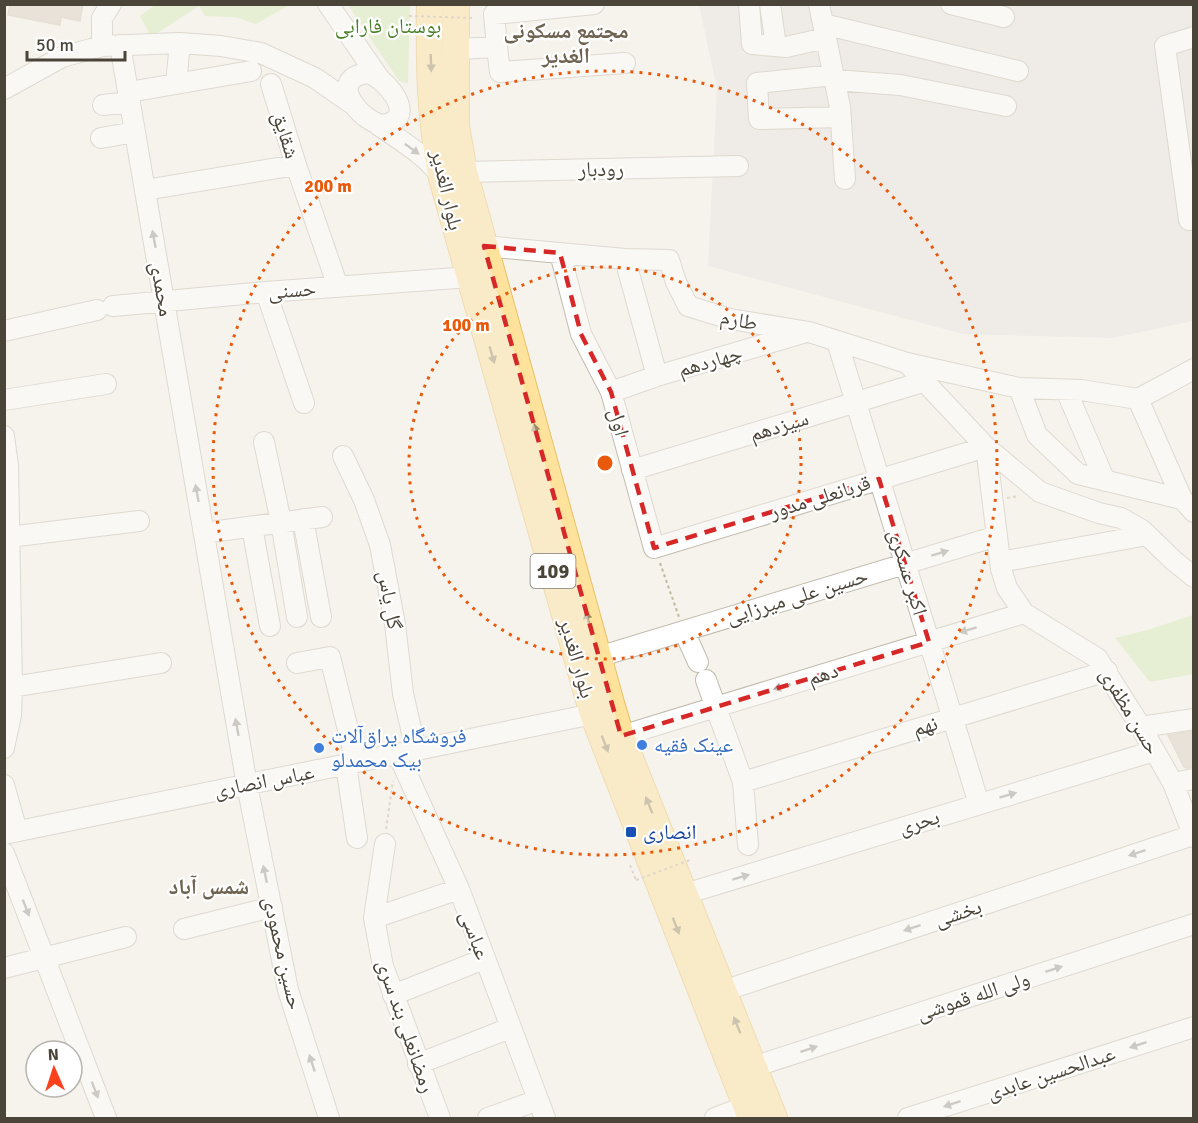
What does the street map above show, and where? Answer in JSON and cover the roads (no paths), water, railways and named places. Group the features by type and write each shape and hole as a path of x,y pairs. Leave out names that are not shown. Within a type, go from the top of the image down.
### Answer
{"main road":[{"name":"بلوار الغدیر","path":"420,10 432,92 434,130 484,246 621,736 774,1119"},
{"name":"بلوار الغدیر","path":"465,11 456,49 456,126 453,175 470,277 593,714 749,1112"}],"street":[{"name":"محمدی","path":"111,4 102,18 129,97 247,785"},
{"path":"328,4 379,78 398,101 400,112 397,117 388,124 377,124"},
{"path":"594,4 494,14 500,72 625,63"},
{"path":"748,4 752,44 786,47 823,22 1018,71"},
{"path":"770,4 776,46"},
{"path":"951,4 1005,17"},
{"path":"823,22 841,117 845,179"},
{"path":"1192,225 1165,46 1194,37"},
{"path":"351,103 348,92 355,61 353,40"},
{"path":"176,84 180,43"},
{"path":"4,89 62,57 111,45 180,43 221,46 261,53 315,78 436,168 453,175"},
{"path":"456,49 497,46"},
{"path":"103,105 176,84 250,71"},
{"path":"315,78 352,81 368,73 379,78"},
{"path":"841,117 759,119 757,83 834,78 900,85 1006,106"},
{"name":"شقایق","path":"271,84 338,287"},
{"path":"398,101 423,100 432,92"},
{"path":"101,138 135,132"},
{"path":"145,190 296,165"},
{"name":"رودبار","path":"453,175 738,166"},
{"name":"طارم","path":"484,246 625,259 669,260 676,282 688,306 730,319 809,332 907,363 986,447 1040,492 1099,513 1121,518 1147,535"},
{"name":"اول","path":"560,253 581,334 611,392 654,548"},
{"path":"625,259 657,376"},
{"name":"حسنی","path":"4,331 105,308 266,292 470,277"},
{"path":"266,292 304,403"},
{"name":"چهاردهم","path":"611,392 657,376 809,332"},
{"name":"اکبر عسکری","path":"837,340 979,804"},
{"path":"907,363 1019,388 1066,390 1138,399 1192,373"},
{"name":"سیزدهم","path":"632,470 926,381"},
{"path":"4,400 106,384"},
{"path":"1019,388 1037,435 1077,474 1188,505"},
{"path":"1066,390 1105,481"},
{"path":"1138,399 1188,505"},
{"path":"4,436 8,454 12,687 12,714 4,748"},
{"path":"264,442 297,616"},
{"name":"قربانعلی مدور","path":"654,548 986,447"},
{"name":"حسن مظفری","path":"986,447 1000,562 1007,588 1024,613 1097,658 1107,671 1173,783 1193,836"},
{"name":"گل یاس","path":"343,456 364,500 380,545 394,624 403,694 407,752"},
{"path":"204,533 313,518 321,617"},
{"path":"9,537 140,521"},
{"path":"252,526 270,626"},
{"path":"1000,562 1147,535 1194,577"},
{"name":"حسین علی میرزایی","path":"598,657 997,536"},
{"name":"دهم","path":"621,736 1024,613"},
{"path":"684,631 702,671 743,782 748,845"},
{"path":"297,663 330,657 351,764 357,838"},
{"path":"12,687 161,663"},
{"name":"نهم","path":"743,782 1107,671"},
{"name":"عباس انصاری","path":"11,833 593,714"},
{"path":"1141,727 1194,719"},
{"name":"بحری","path":"685,894 1154,751"},
{"name":"عباسی","path":"407,752 545,1119"},
{"path":"1173,783 1194,780"},
{"path":"4,784 11,833"},
{"name":"حسین محمودی","path":"247,785 288,990 329,1119"},
{"name":"بخشی","path":"723,991 1193,836"},
{"name":"رمضانعلی بند سری","path":"385,844 374,918 383,966 440,1119"},
{"path":"4,853 106,1119"},
{"path":"374,918 459,889"},
{"path":"184,929 272,907"},
{"name":"ولی الله قموشی","path":"753,1067 1194,924"},
{"path":"4,969 126,937"},
{"path":"393,995 484,959"},
{"name":"عبدالحسین عابدی","path":"908,1119 1194,1027"},
{"path":"418,1064 510,1028"},
{"path":"489,1119 538,1100"},
{"path":"715,1119 749,1112"}],"place":[{"name":"عینک فقیه","path":"642,745"},
{"name":"فروشگاه یراق‌آلات بیک محمدلو","path":"319,748"},
{"name":"انصاری","path":"631,832"}],"district":[{"name":"مجتمع مسکونی الغدیر","path":"566,42"},
{"name":"شمس آباد","path":"209,886"}],"park label":[{"name":"بوستان فارابی","path":"388,26"}]}
